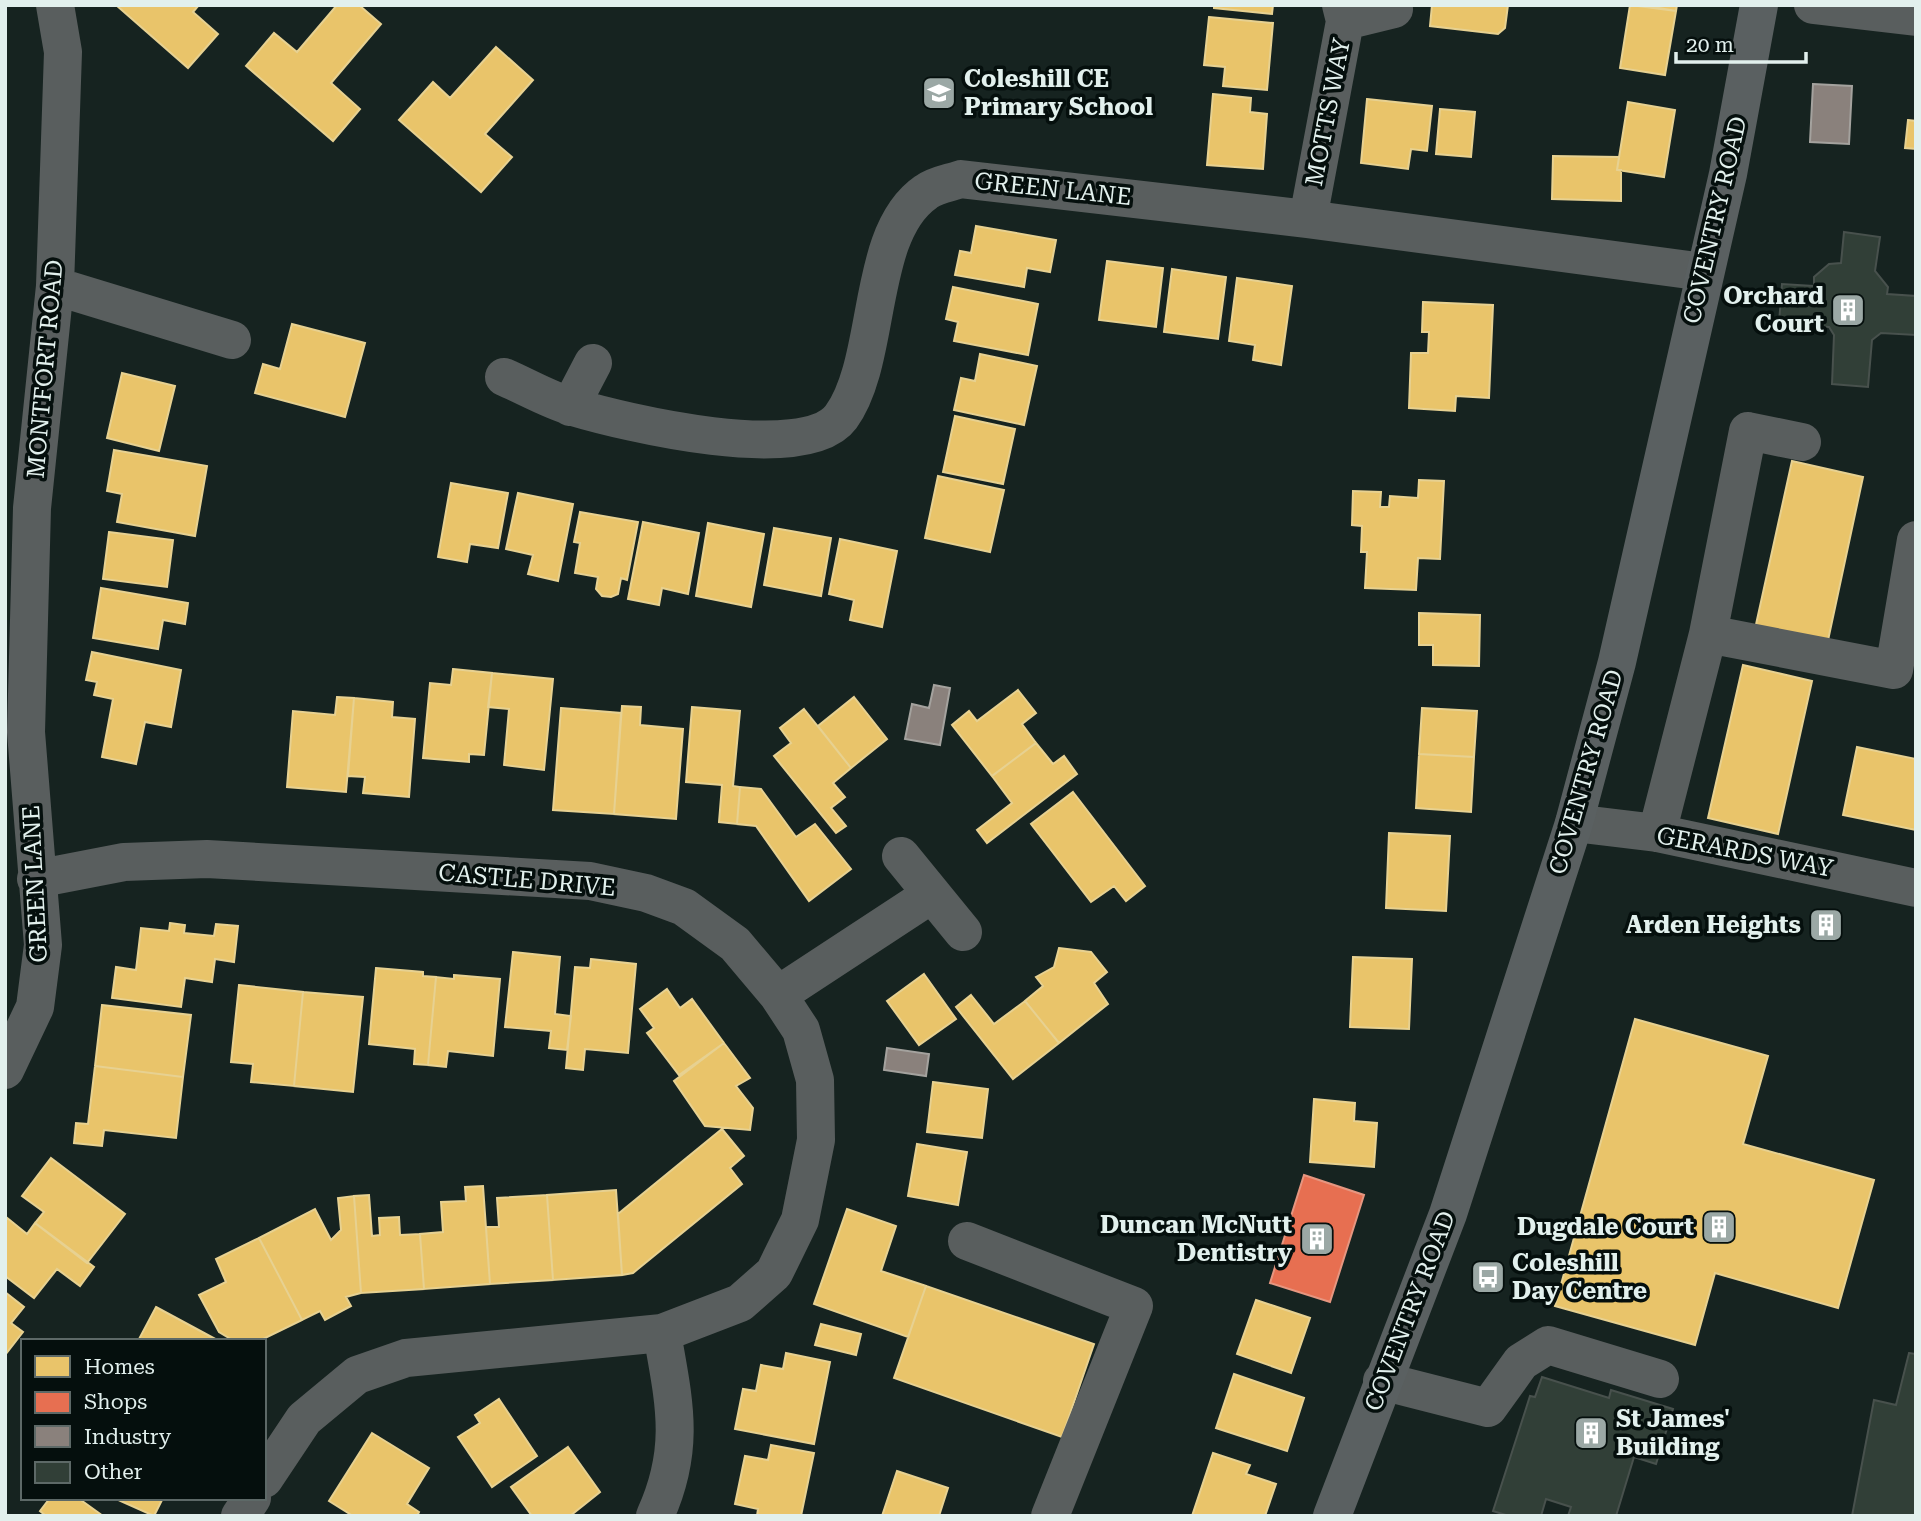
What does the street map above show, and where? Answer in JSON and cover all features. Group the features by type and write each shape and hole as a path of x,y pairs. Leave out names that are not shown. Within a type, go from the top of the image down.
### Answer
{"main road":[{"name":"COVENTRY ROAD","path":"1332,1516 1448,1214 1574,823 1617,662 1728,174 1759,5"}],"street":[{"name":"MONTFORT ROAD","path":"16,734 32,508 55,286 62,52 55,5"},
{"path":"1813,5 1916,16"},
{"path":"1343,13 1394,9"},
{"name":"MOTTS WAY","path":"1308,219 1343,13"},
{"name":"GREEN LANE","path":"504,377 570,407 713,438 770,439 816,432 840,419 856,386 898,220 928,190 961,179 1308,219 1704,272"},
{"path":"55,286 232,340"},
{"path":"570,407 593,363"},
{"path":"1657,834 1708,634 1748,431 1802,442"},
{"path":"1708,634 1894,670 1916,540"},
{"name":"GREEN LANE","path":"5,1070 35,1007 43,945 16,734"},
{"name":"GERARDS WAY","path":"1574,823 1657,834 1916,888"},
{"path":"901,856 963,932"},
{"name":"CASTLE DRIVE","path":"36,879 124,862 206,859 590,881 646,892 684,907 735,944 778,995 801,1030 815,1080 816,1140 800,1220 774,1273 740,1303 662,1333 406,1358 382,1366 358,1375 304,1419 266,1476"},
{"path":"778,995 932,894"},
{"path":"967,1241 1134,1306 1050,1516"},
{"path":"655,1516 673,1458 677,1418 662,1333"},
{"path":"1382,1381 1488,1408 1521,1362 1548,1345 1660,1379"},
{"path":"240,1516 251,1500"}],"building: Homes":[{"path":"116,5 199,5 193,12 218,34 188,68"},
{"path":"337,5 359,5 381,24 331,83 360,109 333,141 246,66 274,33 297,52"},
{"path":"1214,5 1273,5 1272,14 1214,8"},
{"path":"1432,5 1508,5 1505,28 1498,34 1430,26"},
{"path":"1630,5 1676,11 1665,75 1620,68"},
{"path":"1642,5 1677,5 1676,11"},
{"path":"1209,17 1273,23 1267,90 1223,86 1225,67 1204,65"},
{"path":"496,47 533,80 485,134 512,157 481,192 399,120 433,82 450,98"},
{"path":"1213,94 1251,98 1250,112 1267,114 1263,169 1207,165"},
{"path":"1367,99 1432,106 1427,151 1411,149 1408,169 1361,163"},
{"path":"1628,102 1675,110 1664,177 1617,170"},
{"path":"1440,109 1475,112 1471,157 1436,154"},
{"path":"1908,120 1916,121 1916,149 1905,148"},
{"path":"1553,156 1619,157 1617,170 1621,170 1621,201 1552,199"},
{"path":"976,226 1056,240 1050,272 1027,268 1024,287 955,275 960,251 971,253"},
{"path":"1107,261 1163,268 1156,327 1099,320"},
{"path":"1172,269 1226,277 1218,339 1164,332"},
{"path":"1237,278 1292,286 1281,365 1253,360 1255,345 1229,341"},
{"path":"953,287 1038,304 1028,355 954,341 958,322 946,319"},
{"path":"1423,302 1493,305 1489,398 1456,396 1455,411 1409,408 1411,353 1428,353 1429,332 1422,332"},
{"path":"292,324 365,343 345,417 255,393 263,364 280,369"},
{"path":"980,354 1037,366 1024,425 954,410 961,378 975,381"},
{"path":"122,373 175,386 159,451 107,438"},
{"path":"955,416 1015,429 1003,484 943,472"},
{"path":"114,450 207,466 195,536 117,522 122,494 107,491"},
{"path":"1792,461 1863,477 1827,645 1755,629"},
{"path":"938,476 1004,490 990,552 925,538"},
{"path":"1419,480 1444,481 1440,559 1418,558 1416,590 1365,588 1367,552 1361,552 1362,526 1352,525 1353,491 1381,492 1380,507 1389,507 1390,496 1418,498"},
{"path":"451,483 508,493 498,548 470,544 467,562 438,557"},
{"path":"518,493 573,504 558,581 528,574 533,555 506,549"},
{"path":"580,512 638,522 627,580 621,578 618,594 611,597 602,596 596,589 598,577 575,573 580,543 574,542"},
{"path":"643,522 699,533 688,594 662,588 659,605 628,599"},
{"path":"708,523 764,534 751,607 696,596"},
{"path":"774,528 831,538 821,596 764,585"},
{"path":"109,532 173,540 167,587 103,579"},
{"path":"840,539 897,551 882,627 850,620 854,600 829,594"},
{"path":"101,588 188,603 185,624 163,620 158,649 93,638"},
{"path":"1419,613 1480,615 1479,666 1433,665 1433,645 1419,645"},
{"path":"92,652 181,670 171,727 145,722 136,764 102,757 113,699 94,695 97,682 86,680"},
{"path":"1743,665 1812,681 1778,834 1708,818"},
{"path":"453,669 492,673 484,755 469,754 469,762 423,758 430,683 451,685"},
{"path":"492,673 553,679 544,770 504,765 509,709 488,707"},
{"path":"1018,690 1036,713 1022,724 1036,743 992,776 952,725 969,711 977,721"},
{"path":"337,697 354,698 346,792 287,787 293,711 335,715"},
{"path":"854,697 887,739 851,768 818,726"},
{"path":"354,698 393,702 392,717 415,719 409,797 363,793 365,777 348,776"},
{"path":"622,706 641,707 640,725 683,729 676,819 614,814"},
{"path":"692,707 740,711 733,786 740,787 737,824 719,822 722,785 686,782"},
{"path":"561,708 621,713 614,814 553,810"},
{"path":"1422,708 1477,711 1474,757 1419,754"},
{"path":"804,709 851,768 833,783 845,797 831,808 846,826 836,833 774,756 791,743 780,728"},
{"path":"1036,743 1053,764 1064,756 1077,774 987,843 977,830 1012,803 992,776"},
{"path":"1857,747 1916,759 1916,830 1843,815"},
{"path":"1419,754 1474,757 1471,812 1416,808"},
{"path":"740,787 761,789 796,837 815,824 851,869 809,901 756,826 737,824"},
{"path":"1073,792 1145,886 1126,901 1114,886 1091,902 1031,824"},
{"path":"1389,833 1450,836 1446,911 1386,908"},
{"name":"Arden Heights","path":"1820,915 1836,920 1831,936 1815,931"},
{"path":"170,923 185,925 184,933 214,936 216,924 238,926 234,962 215,959 212,982 185,978 181,1007 112,998 116,967 136,970 141,928 169,931"},
{"path":"1059,948 1091,952 1107,972 1094,983 1108,1004 1059,1043 1025,1001 1043,986 1036,977 1054,967"},
{"path":"513,952 560,957 555,1014 571,1016 567,1050 549,1048 551,1031 505,1027"},
{"path":"1353,957 1412,959 1409,1029 1350,1027"},
{"path":"591,959 636,964 628,1053 585,1049 583,1070 566,1068 575,967 590,968"},
{"path":"376,968 423,972 423,976 436,977 428,1065 414,1064 415,1049 369,1044"},
{"path":"924,974 956,1019 919,1045 887,1001"},
{"path":"454,975 500,979 493,1056 448,1051 446,1067 428,1065 436,977 454,979"},
{"path":"239,985 303,992 294,1086 251,1082 253,1064 231,1062"},
{"path":"667,989 680,1008 692,999 724,1043 679,1075 647,1033 654,1028 640,1009"},
{"path":"303,992 363,997 353,1092 294,1086"},
{"path":"971,995 994,1024 1025,1001 1059,1043 1013,1079 956,1007"},
{"path":"102,1005 191,1015 183,1077 95,1066"},
{"name":"Dugdale Court","path":"1635,1019 1768,1056 1743,1144 1874,1180 1838,1308 1715,1273 1695,1345 1555,1306"},
{"path":"724,1043 750,1078 736,1086 753,1108 750,1130 705,1126 674,1081"},
{"path":"95,1066 183,1077 176,1138 104,1130 102,1146 74,1143 76,1123 88,1124"},
{"path":"933,1082 988,1089 982,1138 927,1132"},
{"path":"1314,1099 1355,1103 1354,1121 1377,1123 1374,1167 1310,1162"},
{"path":"722,1129 744,1156 730,1168 742,1184 633,1273 622,1275 618,1214"},
{"path":"917,1144 967,1152 958,1205 908,1196"},
{"path":"51,1158 125,1214 87,1263 35,1223 44,1212 22,1196"},
{"path":"483,1186 490,1284 424,1289 420,1234 443,1232 441,1202 466,1201 465,1187"},
{"path":"616,1190 622,1275 553,1280 547,1195"},
{"path":"369,1195 372,1236 380,1235 379,1218 399,1217 400,1235 420,1234 424,1289 361,1293 354,1196"},
{"path":"547,1195 553,1280 490,1284 486,1227 499,1227 497,1198"},
{"path":"354,1196 361,1293 346,1297 351,1306 325,1320 320,1311 302,1320 259,1238 315,1209 331,1240 341,1230 338,1198"},
{"path":"847,1209 896,1226 881,1271 926,1286 908,1337 814,1304"},
{"path":"6,1217 27,1234 35,1223 94,1267 80,1286 57,1269 34,1298 5,1276"},
{"path":"259,1238 302,1320 263,1339 231,1339 219,1332 199,1295 226,1282 216,1259"},
{"path":"926,1286 1094,1344 1062,1437 894,1378"},
{"path":"5,1292 24,1307 11,1323 23,1332 5,1355"},
{"path":"1256,1300 1310,1318 1291,1373 1237,1354"},
{"path":"156,1307 215,1339 139,1339"},
{"path":"821,1324 861,1334 856,1355 815,1345"},
{"path":"786,1353 830,1362 814,1444 735,1429 743,1389 756,1391 761,1365 783,1369"},
{"path":"1234,1374 1304,1398 1287,1451 1216,1428"},
{"path":"499,1399 537,1456 492,1487 458,1437 480,1423 475,1415"},
{"path":"372,1433 429,1468 407,1504 419,1512 417,1516 353,1516 329,1501"},
{"path":"771,1445 814,1453 801,1516 757,1516 758,1509 735,1504 745,1456 768,1460"},
{"path":"568,1447 600,1492 570,1516 532,1516 511,1487"},
{"path":"1213,1453 1250,1465 1246,1474 1276,1484 1265,1516 1192,1516"},
{"path":"897,1471 948,1488 939,1516 882,1516"},
{"path":"48,1500 81,1500 103,1516 46,1516 40,1511"},
{"path":"118,1500 162,1500 154,1516"}],"building: Shops":[{"name":"Duncan McNutt Dentistry","path":"1304,1175 1364,1195 1330,1302 1270,1283"}],"building: Industry":[{"path":"1813,84 1852,86 1849,144 1810,142"},
{"path":"934,685 950,688 940,745 905,739 912,704 929,708"},
{"path":"887,1048 929,1054 926,1076 884,1070"}],"building: Other":[{"name":"Orchard Court","path":"1844,232 1880,237 1875,271 1888,287 1887,294 1916,296 1916,335 1881,333 1872,340 1868,387 1832,384 1834,335 1829,327 1779,323 1782,284 1814,286 1814,277 1829,264 1841,263"},
{"path":"1909,1353 1916,1354 1916,1516 1852,1516 1874,1400 1896,1405"},
{"name":"St James' Building","path":"1542,1377 1609,1398 1611,1390 1673,1409 1656,1464 1634,1457 1616,1516 1568,1516 1571,1507 1546,1499 1541,1516 1509,1516 1493,1511 1530,1396 1535,1397"}],"place":[{"name":"Coleshill CE Primary School","path":"939,93"},
{"name":"Orchard Court","path":"1848,310"},
{"name":"Arden Heights","path":"1826,925"},
{"name":"Dugdale Court","path":"1719,1227"},
{"name":"Duncan McNutt Dentistry","path":"1317,1239"},
{"name":"Coleshill Day Centre","path":"1488,1277"},
{"name":"St James' Building","path":"1591,1433"}]}
